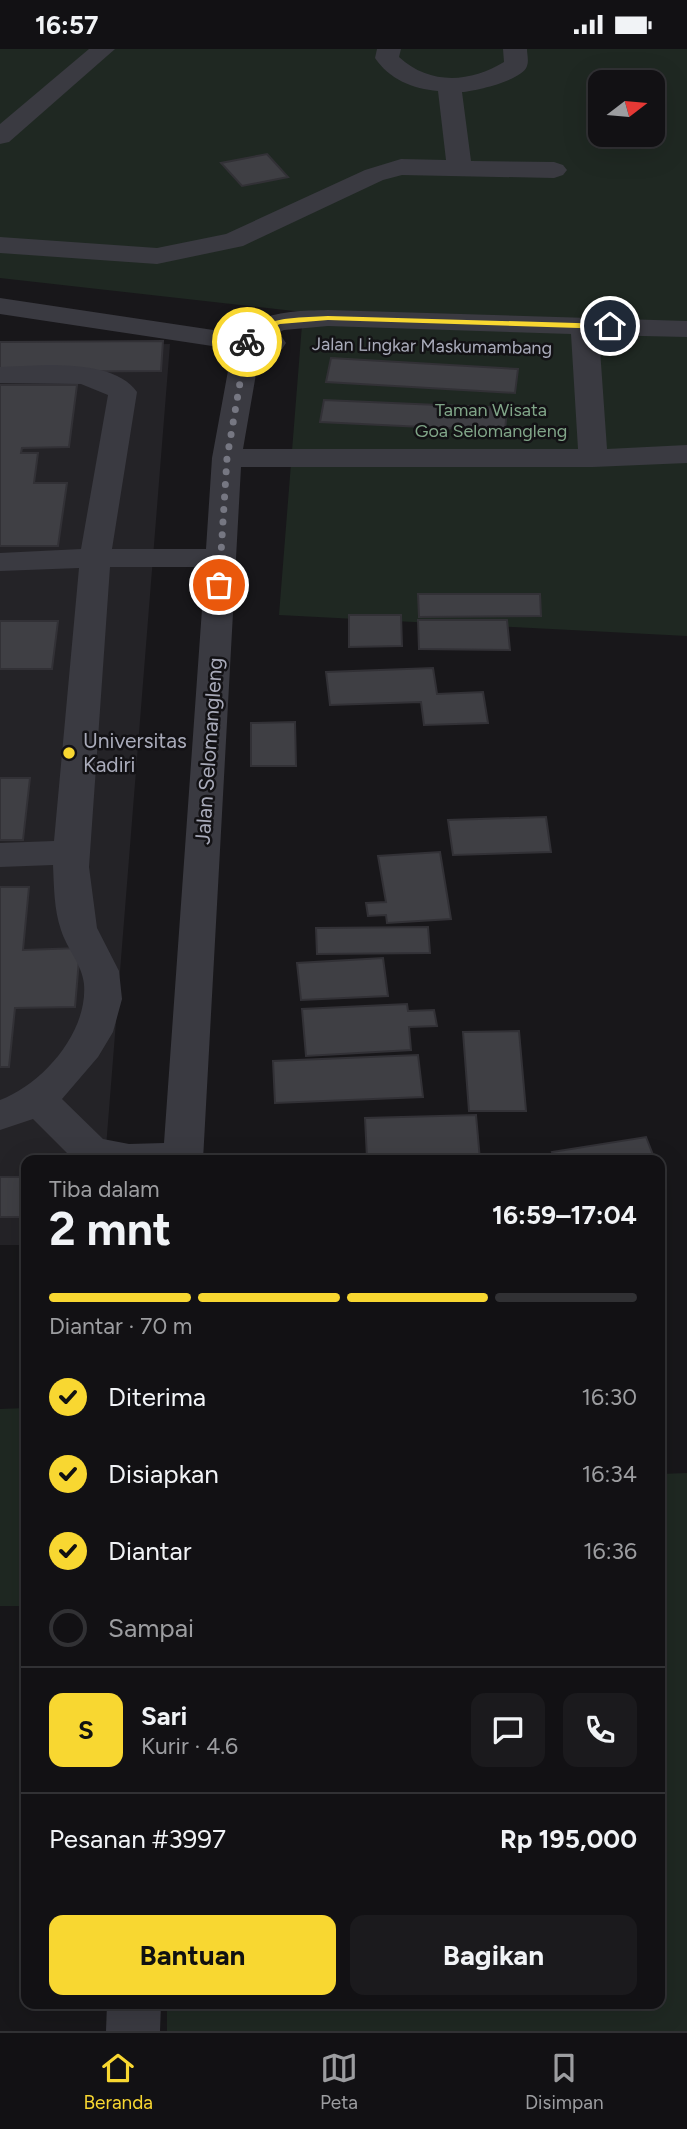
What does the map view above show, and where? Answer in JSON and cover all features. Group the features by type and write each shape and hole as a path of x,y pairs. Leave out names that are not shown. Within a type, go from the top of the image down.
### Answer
{"street":[{"path":"0,137 103,49"},
{"path":"389,49 387,58 397,71 419,80 447,85 477,83 502,76 516,65 518,52 515,49"},
{"path":"447,85 454,109 459,170"},
{"path":"0,244 157,256 234,240 374,175 401,167 554,170"},
{"name":"Jalan Lingkar Maskumambang","path":"0,306 247,343 585,337 687,329"},
{"path":"585,337 593,458"},
{"name":"Jalan Lingkar Maskumambang","path":"585,337 687,353"},
{"name":"Jalan Selomangleng","path":"183,1155 227,458 247,343"},
{"path":"0,375 78,375 110,380 123,392 94,558 68,853 75,917 80,933 100,966 104,990 98,1020 74,1060 37,1099 23,1108 0,1115"},
{"path":"227,458 593,458 687,454"},
{"path":"0,562 94,558 221,558"},
{"path":"0,855 68,853"},
{"path":"37,1099 92,1153 104,1155"},
{"path":"133,2031 134,2009"}],"shaded area":[{"name":"Universitas Kadiri","path":"170,344 105,1155 21,1155 21,1245 0,1245 0,346"}],"green space":[{"name":"Taman Wisata Goa Selomangleng","path":"0,49 687,49 687,636 279,615 303,312 0,278"},
{"path":"21,1408 21,1606 0,1606 0,1409"},
{"path":"687,1473 687,2031 167,2031 167,2009 665,2009 665,1474"}],"building":[{"path":"267,154 288,177 242,186 221,163"},
{"path":"163,341 161,371 0,372 0,342"},
{"path":"331,358 518,369 515,393 326,382"},
{"path":"0,385 77,385 69,447 22,448 21,453 38,453 34,483 67,483 58,546 0,546"},
{"path":"324,400 507,408 505,431 320,422"},
{"path":"418,594 540,594 541,616 419,617"},
{"path":"349,615 401,615 402,646 349,647"},
{"path":"418,620 507,620 510,650 419,649"},
{"path":"0,621 58,621 52,669 0,669"},
{"path":"433,668 437,694 483,692 488,723 424,725 421,702 330,705 326,672"},
{"path":"295,722 296,766 251,766 251,723"},
{"path":"0,778 30,778 23,840 0,840"},
{"path":"546,817 551,852 453,855 448,820"},
{"path":"440,852 451,919 387,923 386,915 368,916 366,903 386,902 378,856"},
{"path":"0,887 29,887 23,950 80,948 75,1007 15,1008 9,1067 0,1067"},
{"path":"428,927 430,953 317,954 316,928"},
{"path":"383,958 388,996 301,1000 297,963"},
{"path":"407,1004 408,1011 434,1010 437,1026 409,1027 411,1050 306,1056 302,1009"},
{"path":"519,1031 526,1111 469,1111 463,1032"},
{"path":"418,1055 423,1097 275,1103 273,1061"},
{"path":"476,1115 480,1155 367,1155 365,1118"},
{"path":"646,1137 653,1155 553,1155 552,1152"},
{"path":"0,1177 21,1177 21,1217 0,1217"}],"way so far":[{"path":"219,585 227,458 247,342"}],"place":[{"name":"Universitas Kadiri","path":"69,753"}],"route":[{"path":"247,342 253,333 278,321 328,318 610,326"}]}
